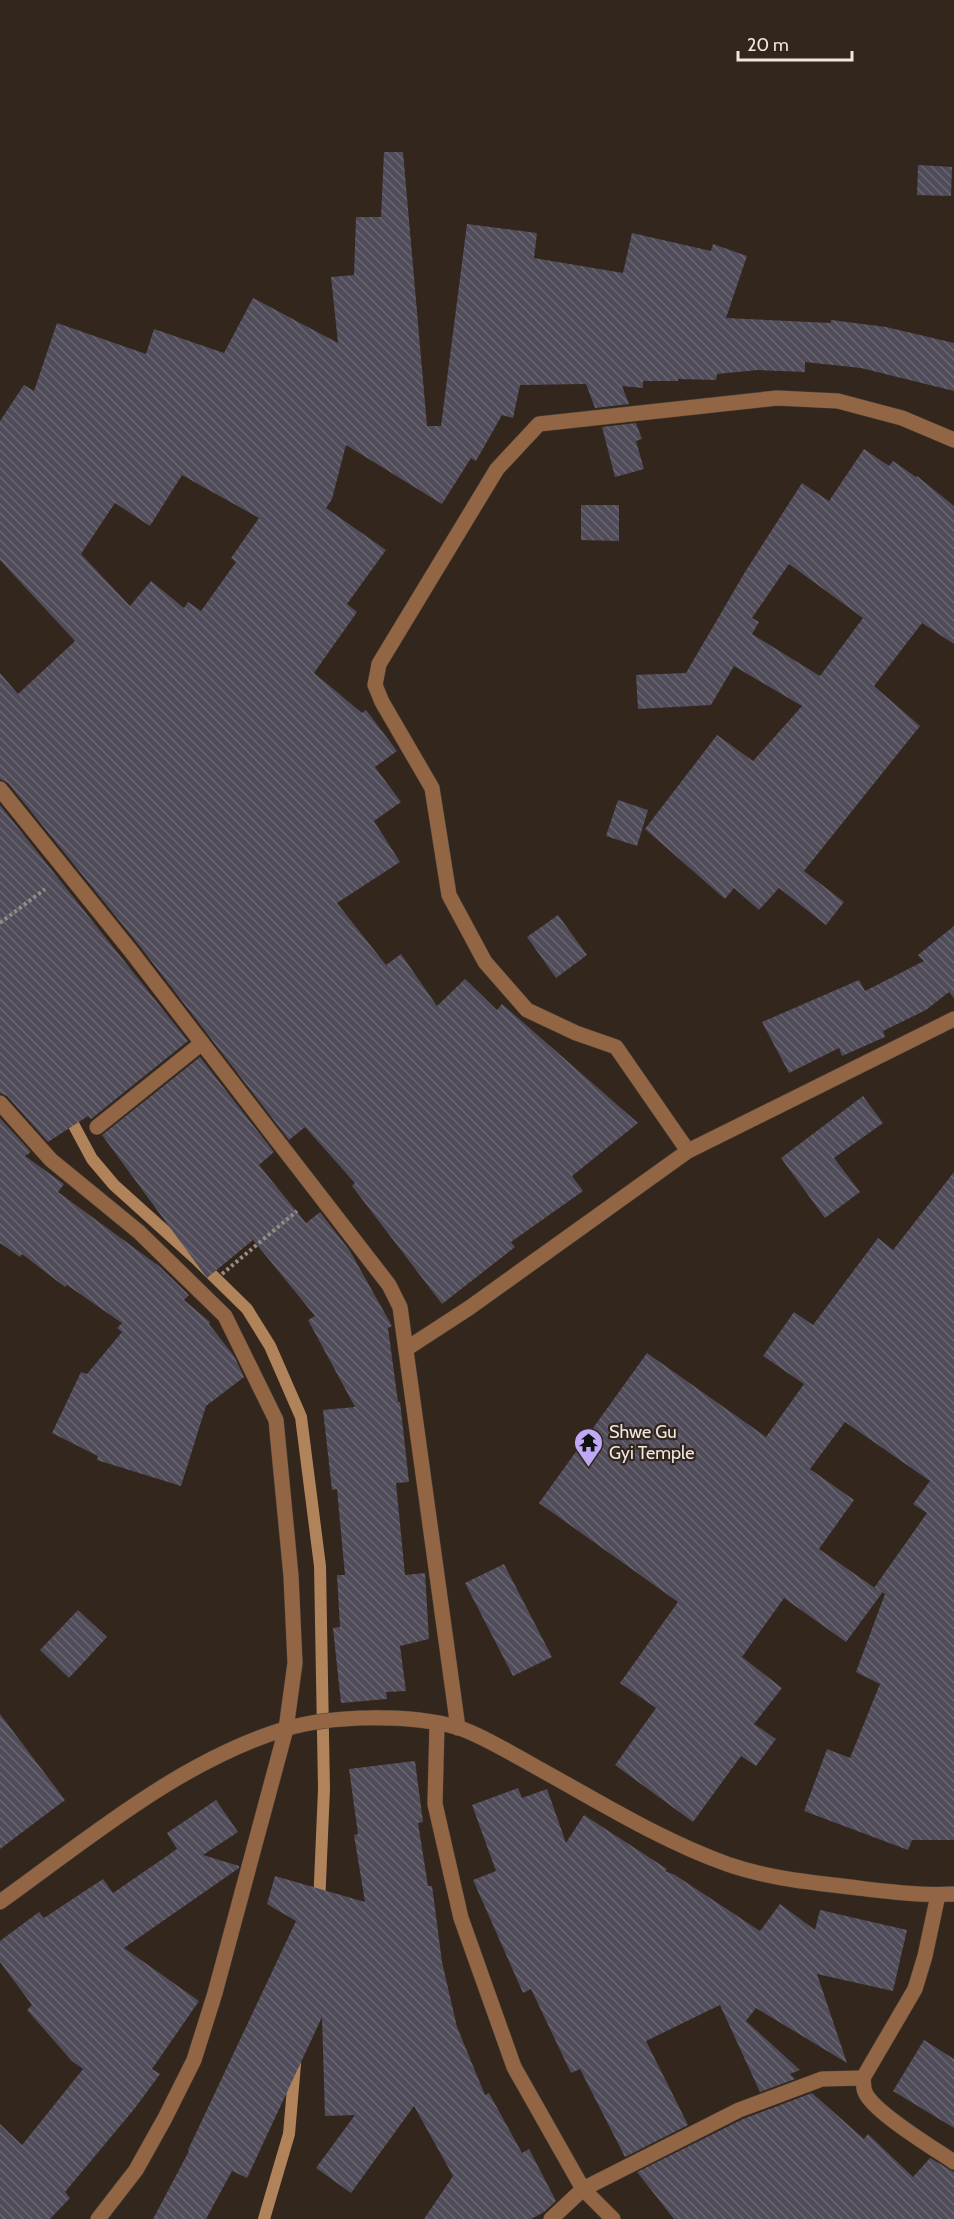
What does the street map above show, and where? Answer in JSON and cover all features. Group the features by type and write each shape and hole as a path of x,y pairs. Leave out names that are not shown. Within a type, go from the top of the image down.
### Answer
{"street":[{"path":"688,1151 616,1047 576,1033 527,1010 485,962 449,895 432,788 382,702 375,685 379,664 497,469 539,424 777,398 838,401 902,418 954,440"},
{"path":"0,789 202,1042 389,1285 400,1307 458,1728"},
{"path":"406,1349 468,1308 688,1151 954,1019"},
{"path":"96,1127 202,1042"},
{"path":"0,1103 51,1160 139,1232 225,1316 276,1420 291,1576 295,1663 286,1729 216,1993 194,2060 165,2118 136,2170 98,2219"},
{"path":"0,1902 151,1794 250,1741 303,1724 350,1719 396,1718 458,1728 671,1840 727,1864 782,1879 896,1892 954,1894"},
{"path":"437,1724 435,1804 461,1918 514,2067 583,2189 613,2219"},
{"path":"938,1895 925,1956 915,1989 864,2078 865,2092 874,2104 954,2162"},
{"path":"551,2219 583,2189 739,2110 822,2079 864,2078"}],"path":[{"path":"0,923 68,873"},
{"path":"229,1268 318,1194"}],"building":[{"path":"384,152 403,152 427,426 441,426 467,224 537,233 534,258 623,273 632,233 711,251 713,244 747,256 726,318 831,323 831,320 886,327 954,343 954,391 861,368 805,362 805,372 758,370 717,374 716,380 643,381 643,388 622,386 629,404 595,408 586,384 520,385 513,418 502,415 476,461 471,458 442,504 346,445 332,499 326,508 386,550 347,604 357,612 314,673 362,713 366,710 397,751 375,767 401,802 374,821 400,862 337,903 386,965 401,954 437,1006 465,979 497,1010 502,1004 638,1123 572,1176 583,1191 511,1242 515,1247 442,1304 352,1186 355,1183 305,1127 289,1140 138,944 8,783 0,779 0,673 18,694 75,641 0,560 0,421 24,385 34,391 57,323 146,354 154,329 224,353 253,298 338,343 331,277 354,275 356,217 381,217","holes":["182,475 259,518 231,558 236,562 201,611 188,602 184,608 151,581 130,606 81,554 115,503 150,526"]},
{"path":"918,165 952,167 951,196 917,195"},
{"path":"636,423 642,439 636,441 644,469 615,477 602,427"},
{"path":"864,449 889,466 893,461 917,476 954,506 954,644 922,623 874,686 920,726 804,871 844,902 826,925 779,888 759,910 734,888 725,899 645,829 717,735 753,761 802,706 734,666 711,705 638,709 636,675 686,673 745,572 802,483 829,501","holes":["789,564 863,618 820,676 752,634 759,622 752,618"]},
{"path":"581,505 619,505 619,541 581,540"},
{"path":"618,800 648,810 637,846 606,836"},
{"path":"0,805 188,1041 91,1119 88,1116 48,1142 7,1096 0,1093"},
{"path":"558,915 587,955 556,978 527,937"},
{"path":"954,926 954,998 949,992 926,1010 883,1031 885,1037 842,1056 839,1048 789,1073 762,1022 859,980 865,991 924,961 918,955"},
{"path":"200,1057 274,1152 259,1165 306,1223 320,1212 350,1251 392,1326 388,1328 398,1402 400,1402 409,1482 396,1483 405,1575 425,1573 429,1639 400,1646 406,1691 386,1692 387,1699 341,1703 333,1628 340,1627 337,1575 345,1575 337,1489 332,1490 323,1410 355,1407 308,1320 315,1316 253,1240 207,1278 102,1135"},
{"path":"863,1096 883,1123 834,1158 860,1192 825,1218 781,1158"},
{"path":"0,1118 31,1152 25,1156 64,1184 58,1192 159,1266 189,1295 184,1300 210,1322 209,1324 234,1356 244,1377 206,1406 181,1486 97,1460 98,1456 52,1433 81,1372 87,1374 122,1332 117,1328 122,1323 67,1285 65,1287 22,1254 20,1257 0,1243"},
{"path":"954,1172 954,1840 912,1840 908,1850 804,1811 827,1749 850,1758 880,1684 856,1672 885,1594 878,1590 882,1593 846,1642 784,1598 742,1657 782,1688 754,1724 776,1739 756,1766 741,1756 693,1822 615,1765 656,1708 620,1683 678,1602 539,1503 647,1353 766,1437 804,1384 763,1356 794,1312 813,1325 878,1238 893,1250","holes":["845,1422 930,1481 913,1504 927,1513 874,1588 819,1549 854,1500 810,1469"]},
{"path":"504,1564 552,1657 513,1676 465,1583"},
{"path":"78,1610 107,1637 69,1678 40,1650"},
{"path":"0,1714 65,1800 0,1849"},
{"path":"415,1761 423,1822 418,1823 428,1886 432,1886 442,1962 457,2027 485,2095 489,2093 522,2153 529,2149 556,2201 544,2212 531,2219 424,2219 453,2176 414,2106 351,2193 316,2168 355,2115 325,2116 322,2017 247,2178 232,2171 206,2219 153,2219 189,2151 296,1921 267,1904 275,1876 365,1902 354,1835 358,1834 349,1769"},
{"path":"518,1788 522,1798 547,1789 566,1843 584,1815 667,1869 665,1871 675,1875 760,1931 780,1904 815,1930 820,1910 907,1930 893,1991 817,1974 847,2063 756,2008 746,2021 800,2070 790,2074 795,2079 760,2092 720,2005 646,2041 688,2125 625,2157 580,2069 571,2073 531,1989 523,1993 473,1880 496,1871 472,1805"},
{"path":"216,1800 238,1832 203,1855 239,1866 239,1868 124,1948 199,2001 152,2069 160,2074 135,2108 65,2192 70,2198 50,2219 0,2219 0,2124 22,2145 83,2069 72,2061 27,2010 32,2005 0,1962 0,1941 39,1912 44,1918 103,1879 113,1893 177,1849 167,1833"},
{"path":"924,2040 954,2059 954,2128 893,2091"},
{"path":"812,2093 864,2139 868,2134 913,2177 930,2158 954,2172 954,2219 674,2219 637,2172 743,2119"}],"waterway":[{"path":"69,1111 71,1120 92,1159 114,1185 195,1258 247,1309 270,1346 301,1417 320,1566 324,1789 319,1905"},
{"path":"264,2219 289,2134 295,2064"}],"place":[{"name":"Shwe Gu Gyi Temple","path":"588,1468"}]}
